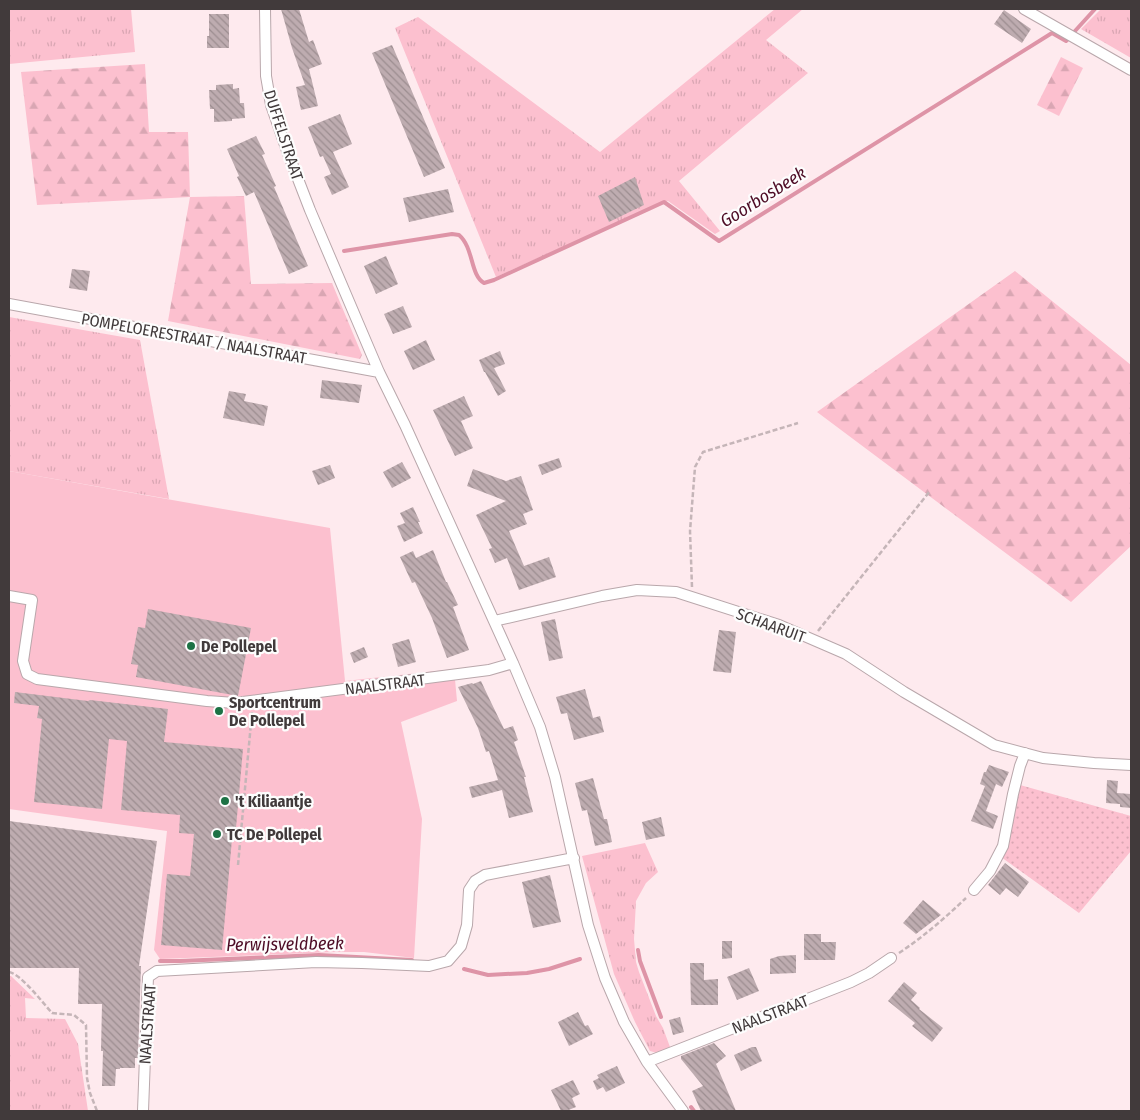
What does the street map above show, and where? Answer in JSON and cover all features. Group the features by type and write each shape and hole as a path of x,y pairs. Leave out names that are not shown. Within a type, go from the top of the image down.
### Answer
{"street":[{"name":"DUFFELSTRAAT","path":"265,9 266,76 271,105 310,210 379,372"},
{"path":"1024,9 1131,70"},
{"name":"POMPELOERESTRAAT / NAALSTRAAT","path":"9,304 379,372"},
{"path":"379,372 405,425 540,726 555,777 588,925 605,978 624,1022 647,1062 683,1111"},
{"name":"SCHAARUIT","path":"494,621 602,596 638,590 676,592 780,625 846,654 904,692 994,745 1043,758 1131,765"},
{"name":"NAALSTRAAT","path":"9,596 32,600 23,661 27,674 37,679 235,703 488,670 513,663"},
{"path":"974,890 990,871 1003,846 1013,794 1025,753"},
{"name":"NAALSTRAAT","path":"143,1111 148,977 157,971 316,962 362,962 429,966 448,961 461,946 467,925 469,890 475,881 484,876 574,858"},
{"name":"NAALSTRAAT","path":"647,1062 851,982 869,973 890,958"}],"path":[{"path":"692,598 691,522 695,467 702,452 798,423"},
{"path":"811,639 930,492"},
{"path":"238,865 253,701"},
{"path":"223,836 241,834"},
{"path":"890,958 916,941 948,915 974,890"},
{"path":"9,972 20,978 52,1013 74,1015 86,1025 87,1078 97,1111"}],"green space":[{"path":"9,9 131,9 135,52 9,64"},
{"path":"775,9 803,9 766,40 808,73 679,181 720,231 715,234 668,201 496,277 395,28 418,17 600,152"},
{"path":"1101,9 1131,9 1131,58 1081,29"},
{"path":"1061,57 1083,68 1059,116 1037,105"},
{"path":"145,64 149,132 188,132 190,197 37,205 21,72"},
{"path":"244,196 251,284 332,283 362,355 360,359 168,321 190,197"},
{"path":"1015,271 1131,365 1131,546 1071,602 817,412"},
{"path":"9,317 140,340 169,499 9,471"},
{"name":"Sportcentrum De Pollepel","path":"9,471 330,528 345,681 454,669 457,701 401,722 422,819 414,958 364,952 336,952 160,959 154,950 167,831 9,809"},
{"path":"1020,785 1131,816 1131,851 1079,913 1001,857 1007,844"},
{"path":"645,843 658,872 646,883 636,901 634,939 639,972 670,1047 657,1053 650,1051 614,974 582,856"},
{"path":"9,976 35,999 25,998 26,1018 65,1019 78,1044 88,1111 9,1111"}],"building":[{"path":"281,9 299,9 309,42 313,40 322,64 309,69 318,106 301,110 296,87 305,85"},
{"path":"1004,10 1031,29 1022,43 994,24"},
{"path":"209,14 229,14 229,48 207,48"},
{"path":"392,45 445,168 424,177 372,53"},
{"path":"233,84 233,89 239,88 240,103 244,103 245,118 214,122 214,109 210,109 209,90 216,90 216,85"},
{"path":"340,114 352,144 333,152 349,187 332,195 324,177 331,174 323,156 320,157 308,127"},
{"path":"256,136 265,154 262,155 276,186 274,187 308,266 289,274 254,192 246,196 227,149"},
{"path":"635,177 644,205 609,222 598,196"},
{"path":"448,189 454,212 409,222 403,198"},
{"path":"386,256 398,284 376,294 364,266"},
{"path":"72,269 90,271 87,291 69,288"},
{"path":"403,306 412,327 393,334 384,314"},
{"path":"426,340 435,360 413,370 404,351"},
{"path":"500,351 505,364 494,368 506,391 498,396 479,360"},
{"path":"322,380 362,385 359,403 320,398"},
{"path":"229,391 246,394 244,401 268,406 264,426 223,418"},
{"path":"464,396 473,416 461,421 473,448 455,456 433,410"},
{"path":"559,458 562,467 542,475 538,465"},
{"path":"402,462 411,478 392,488 383,472"},
{"path":"330,465 335,478 318,485 312,471"},
{"path":"473,469 506,481 521,476 533,510 523,514 527,524 509,531 524,566 549,557 556,577 519,590 507,558 495,563 489,549 492,548 476,515 506,501 467,486"},
{"path":"413,507 423,533 404,542 397,526 405,523 400,513"},
{"path":"433,550 458,605 453,607 469,650 447,658 432,618 415,582 412,583 400,557 413,551 416,558"},
{"name":"De Pollepel","path":"148,609 251,628 238,696 136,677 138,665 131,664 138,627 145,628"},
{"path":"555,619 563,658 549,661 541,622"},
{"path":"719,630 736,632 731,673 713,671"},
{"path":"409,639 416,662 398,667 392,644"},
{"path":"364,647 368,657 354,663 350,653"},
{"path":"481,681 504,729 513,726 518,740 514,742 526,777 524,777 533,812 509,818 502,790 472,798 469,787 498,780 489,751 486,752 478,728 458,687"},
{"path":"585,689 593,718 600,716 604,732 574,740 567,713 561,714 556,697"},
{"path":"15,692 168,709 164,742 243,749 236,828 233,828 222,950 161,945 167,874 190,876 194,834 179,833 180,815 121,810 127,741 109,739 102,809 34,802 42,719 37,718 39,706 14,703"},
{"path":"989,765 1009,772 1002,787 996,784 986,811 998,816 993,829 971,821 985,786 980,784 984,772 986,772"},
{"path":"593,778 604,819 607,819 612,842 595,846 587,810 582,811 575,783"},
{"path":"1107,780 1118,781 1117,793 1131,794 1131,808 1120,807 1120,804 1106,803"},
{"path":"661,817 665,836 646,840 642,822"},
{"path":"9,821 157,841 139,966 141,966 138,1058 135,1058 135,1068 116,1069 115,1086 102,1086 102,1004 78,1004 79,968 9,968"},
{"path":"1005,863 1029,882 1018,897 1006,888 1000,895 988,885"},
{"path":"550,875 561,922 533,928 522,882"},
{"path":"923,900 941,915 916,934 903,923"},
{"path":"804,934 821,934 821,942 836,942 835,960 804,960"},
{"path":"722,941 732,941 732,958 722,959"},
{"path":"796,955 796,973 770,974 770,959 779,956"},
{"path":"690,963 704,963 704,980 718,979 718,1005 691,1005"},
{"path":"749,968 759,991 737,1000 727,977"},
{"path":"904,982 917,993 911,1000 919,1009 943,1028 932,1042 912,1026 915,1023 888,1001"},
{"path":"578,1012 585,1026 588,1025 593,1034 569,1046 558,1022"},
{"path":"680,1017 684,1032 673,1035 669,1020"},
{"path":"714,1043 726,1056 716,1064 736,1111 701,1111 692,1091 703,1086 681,1059 681,1056"},
{"path":"756,1047 762,1061 741,1071 734,1055"},
{"path":"617,1066 625,1083 606,1092 603,1087 597,1090 593,1081 599,1078 597,1075"},
{"path":"573,1080 580,1094 572,1098 576,1107 561,1111 551,1090"}],"waterway":[{"name":"Goorbosbeek","path":"1075,31 1095,9"},
{"name":"Goorbosbeek","path":"344,251 452,234 459,235 464,240 476,274 484,283 664,202 719,241 1052,33 1067,40"},
{"name":"Perwijsveldbeek","path":"638,950 640,961 661,1017"},
{"name":"Perwijsveldbeek","path":"160,961 319,955 412,960"},
{"name":"Perwijsveldbeek","path":"464,969 488,975 527,973 549,969 580,959"},
{"name":"Perwijsveldbeek","path":"691,1107 694,1111"}],"place":[{"name":"De Pollepel","path":"191,646"},
{"name":"Sportcentrum De Pollepel","path":"219,711"},
{"name":"'t Kiliaantje","path":"225,801"},
{"name":"TC De Pollepel","path":"217,834"}]}
